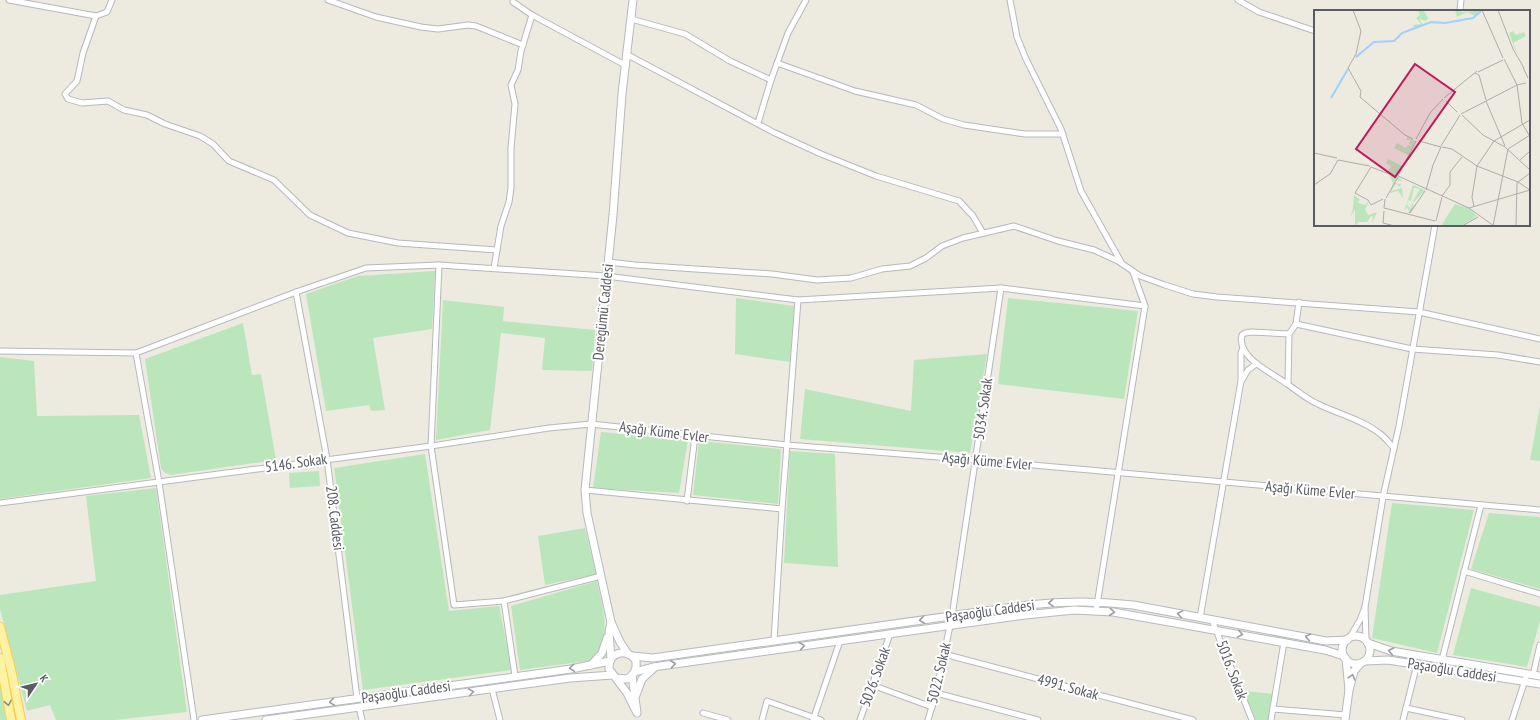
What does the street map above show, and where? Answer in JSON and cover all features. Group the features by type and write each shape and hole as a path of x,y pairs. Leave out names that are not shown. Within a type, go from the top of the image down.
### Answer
{"main road":[{"path":"0,627 11,670 21,720"},
{"path":"0,658 11,720"}],"street":[{"path":"9,0 96,16 107,12 112,0"},
{"path":"328,0 371,16 421,27 438,29 468,25 476,26 523,45"},
{"name":"Deregümü Caddesi","path":"630,655 620,642 611,622 587,513 585,490 608,262 626,54 633,0"},
{"path":"758,123 771,80 788,33 806,0"},
{"path":"1010,0 1017,37 1063,134 1081,191 1122,264"},
{"path":"1238,0 1259,12 1314,31"},
{"path":"1460,10 1461,0"},
{"path":"513,2 532,15 625,65"},
{"path":"494,268 511,188 511,148 515,104 511,87 518,70 523,45 532,15"},
{"path":"96,16 83,53 77,81 65,94 68,99 82,103 108,100 124,110 142,113 165,124 200,136 213,144 229,161 274,180 310,215 348,233 398,243 497,250"},
{"path":"631,19 685,34 730,61 771,80"},
{"path":"626,54 773,132 821,154 876,176 959,201 973,216 984,233"},
{"path":"777,63 855,92 916,105 943,119 964,125 1025,134 1063,134"},
{"path":"608,262 772,274 817,280 851,278 882,269 910,266 926,258 942,246 963,238 1014,226 1058,241 1094,250 1122,264 1140,276 1192,294 1419,312 1540,339"},
{"path":"1273,709 1345,718 1349,690 1354,671 1370,654 1367,641 1365,607 1383,497 1394,448 1435,226"},
{"path":"438,265 430,446 454,605 504,601 601,576"},
{"path":"0,351 136,353 296,292 366,268 438,265 606,276 798,300 1001,288 1145,306"},
{"path":"1096,611 1145,306 1133,271"},
{"name":"5034. Sokak","path":"950,626 1001,288"},
{"name":"208. Caddesi","path":"296,292 327,459 357,698"},
{"path":"774,641 786,445 798,300"},
{"path":"1288,384 1289,334 1296,324 1299,302"},
{"path":"1296,324 1412,349 1498,355 1540,362"},
{"path":"1200,618 1241,381 1241,337 1246,332 1289,334"},
{"path":"1242,348 1256,364 1288,384 1305,398 1352,418 1379,433 1394,448"},
{"path":"136,353 159,482 194,720"},
{"path":"1241,381 1248,370 1256,364"},
{"name":"5146. Sokak","path":"0,503 430,446 549,428 591,424"},
{"name":"Aşağı Küme Evler","path":"591,424 786,445 976,460 1540,510"},
{"path":"687,501 694,436"},
{"path":"585,490 782,509"},
{"path":"1442,660 1481,505"},
{"path":"1464,572 1540,594"},
{"path":"504,601 515,676"},
{"name":"Paşaoğlu Caddesi","path":"630,655 653,658 1042,603 1097,602 1133,605 1326,641 1339,642 1348,638"},
{"path":"1349,690 1343,648 1348,638 1356,629 1365,607"},
{"name":"Paşaoğlu Caddesi","path":"634,674 656,667 1043,612 1096,611 1131,614 1330,651 1345,657"},
{"name":"5016. Sokak","path":"1212,620 1252,720"},
{"name":"Deregümü Caddesi","path":"610,660 609,632 611,622"},
{"name":"5022. Sokak","path":"928,720 936,693 950,626"},
{"path":"591,665 602,653 609,632"},
{"name":"5026. Sokak","path":"860,720 890,634"},
{"path":"1348,638 1360,636 1367,641"},
{"path":"814,719 840,641"},
{"name":"Paşaoğlu Caddesi","path":"1367,641 1385,650 1533,675"},
{"path":"1271,720 1284,642"},
{"path":"1512,720 1524,682 1533,675 1540,645"},
{"path":"617,653 630,655 636,665 634,674 638,716 609,669 610,660 617,653"},
{"name":"4991. Sokak","path":"944,654 1193,720"},
{"path":"1345,657 1352,663 1363,662"},
{"name":"Paşaoğlu Caddesi","path":"1363,662 1383,659 1540,684"},
{"name":"Paşaoğlu Caddesi","path":"202,720 591,665 610,660"},
{"path":"1403,720 1416,664"},
{"path":"636,697 642,679 656,667"},
{"path":"614,677 623,680 634,674"},
{"name":"Paşaoğlu Caddesi","path":"266,720 579,677 614,677"},
{"path":"872,685 932,707"},
{"path":"492,689 500,720"},
{"path":"936,693 1038,720"},
{"path":"762,720 767,701 814,719 821,720"},
{"path":"359,707 362,720"},
{"path":"1406,708 1462,720"},
{"path":"703,712 728,720"}],"green space":[{"path":"435,271 432,329 373,338 385,410 371,411 369,405 326,411 306,294 358,276"},
{"path":"736,298 794,306 790,362 735,354"},
{"path":"1008,298 1138,311 1124,399 998,384"},
{"path":"443,300 504,307 503,321 595,330 592,371 542,370 545,338 501,333 490,430 436,440"},
{"path":"243,323 252,375 261,374 276,460 171,475 165,473 161,468 145,359"},
{"path":"987,354 970,453 800,439 805,389 911,411 914,360"},
{"path":"0,357 34,361 37,416 139,415 151,478 0,499"},
{"path":"1540,406 1540,461 1530,460"},
{"path":"601,432 688,440 679,493 593,488"},
{"path":"699,441 781,449 778,504 693,495"},
{"path":"790,451 835,454 838,567 784,563"},
{"path":"425,454 449,611 499,606 512,670 363,690 334,468"},
{"path":"319,471 320,486 290,488 289,473"},
{"path":"156,488 187,712 115,720 56,720 50,705 27,711 0,609 0,595 96,581 86,496"},
{"path":"1392,503 1474,510 1437,653 1372,638"},
{"path":"1489,513 1540,517 1540,589 1471,569"},
{"path":"585,528 596,574 545,585 538,536"},
{"path":"597,581 605,621 605,631 600,650 595,660 520,670 511,606"},
{"path":"1471,588 1540,607 1540,621 1527,667 1453,655"},
{"path":"0,678 8,720 0,720"},
{"path":"1244,691 1274,694 1271,720 1255,720"}]}
